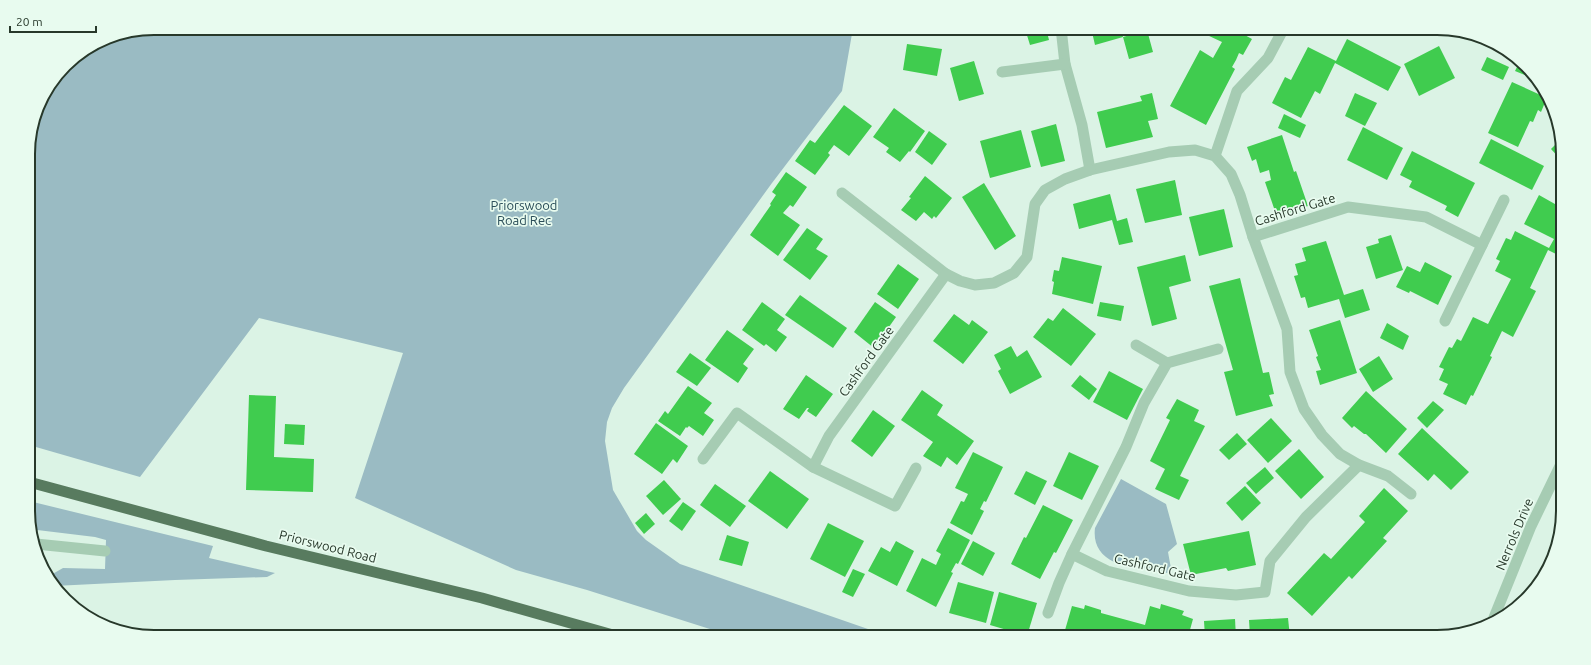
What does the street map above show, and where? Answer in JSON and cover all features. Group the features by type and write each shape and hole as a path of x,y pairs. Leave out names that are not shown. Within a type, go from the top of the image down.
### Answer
{"main road":[{"name":"Priorswood Road","path":"35,484 266,546 482,598 595,630"}],"street":[{"path":"1061,35 1065,64 1082,125 1090,170"},
{"path":"842,193 946,274 960,281 975,285 994,283 1014,273 1027,258 1035,204 1045,190 1065,179 1090,170 1169,152 1196,150 1215,156 1237,92 1268,58 1280,35"},
{"path":"1002,72 1065,64"},
{"name":"Cashford Gate","path":"1215,156 1231,174 1240,195 1253,236 1287,329 1290,372 1304,409 1322,435 1340,454 1359,465 1388,476 1412,494"},
{"path":"1445,321 1504,200"},
{"name":"Cashford Gate","path":"1253,236 1348,207 1426,218 1482,246"},
{"name":"Cashford Gate","path":"813,467 829,436 946,274"},
{"path":"1136,346 1167,363 1218,349"},
{"path":"1048,613 1072,554 1126,447 1144,403 1167,363"},
{"path":"703,459 737,413 813,467 894,506 916,468"},
{"name":"Cashford Gate","path":"1072,554 1107,571 1189,591 1236,595 1265,592 1270,561 1306,517 1359,465"},
{"name":"Nerrols Drive","path":"1495,614 1531,526 1556,474"},
{"path":"40,544 105,551"}],"green space":[{"name":"Priorswood Road Rec","path":"146,35 852,35 842,91 772,183 624,388 612,408 607,422 605,441 613,490 637,531 646,540 680,564 871,630 713,630 587,590 516,570 355,498 403,353 259,318 140,477 35,447 36,138 44,108 55,88 70,70 88,55 108,44 131,37"},
{"path":"1121,479 1166,504 1177,544 1168,552 1172,574 1114,562 1105,556 1098,548 1095,539 1095,528"},
{"path":"35,502 213,546 209,558 275,573 267,577 62,586 53,574 63,568 105,569 106,540 95,537 36,530"}],"building":[{"path":"1027,35 1048,35 1049,40 1030,45"},
{"path":"1093,35 1123,35 1123,37 1095,45"},
{"path":"1130,35 1148,35 1153,52 1129,59 1123,37"},
{"path":"1207,35 1245,35 1252,39 1243,55 1239,53 1232,67 1235,69 1206,125 1170,106 1200,50 1213,58 1222,42"},
{"path":"1347,39 1401,67 1388,91 1335,63 1320,94 1315,91 1301,118 1272,103 1285,77 1291,80 1308,47 1336,61"},
{"path":"907,44 942,49 937,76 903,70"},
{"path":"1439,46 1455,78 1419,96 1404,64"},
{"path":"1487,57 1509,67 1503,80 1481,70"},
{"path":"974,61 984,94 959,101 950,68"},
{"path":"1517,67 1525,75 1515,71"},
{"path":"1512,82 1540,95 1545,103 1541,112 1538,110 1533,122 1530,121 1518,147 1488,133"},
{"path":"1152,93 1158,119 1148,121 1153,137 1106,148 1097,112 1142,101 1140,96"},
{"path":"1355,93 1377,103 1365,126 1345,116"},
{"path":"844,105 872,126 849,156 834,145 828,153 830,155 815,175 795,161 810,140 815,143"},
{"path":"894,108 925,131 910,152 909,151 900,162 886,152 889,148 873,137"},
{"path":"1284,114 1306,125 1300,138 1278,128"},
{"path":"1056,124 1065,161 1041,167 1031,131"},
{"path":"1363,127 1403,148 1387,180 1347,160"},
{"path":"1021,130 1031,167 990,178 980,141"},
{"path":"929,131 947,144 932,165 915,152"},
{"path":"1282,135 1294,172 1296,171 1308,206 1277,217 1265,182 1271,180 1269,170 1260,173 1256,159 1252,161 1247,147"},
{"path":"1491,139 1544,166 1532,190 1479,163"},
{"path":"1555,145 1556,154 1551,149"},
{"path":"1412,151 1475,183 1458,217 1445,210 1447,206 1409,187 1412,181 1400,175"},
{"path":"786,172 807,187 793,207 790,205 783,213 800,225 778,256 750,235 771,205 770,204 776,195 772,192"},
{"path":"925,176 952,198 936,218 934,216 932,219 924,212 916,221 901,210 911,198 909,197"},
{"path":"1175,180 1182,215 1145,223 1136,189"},
{"path":"984,183 1016,236 995,250 962,197"},
{"path":"1110,194 1117,221 1127,218 1133,242 1119,245 1112,220 1079,229 1073,204"},
{"path":"1539,195 1556,205 1556,254 1548,250 1530,288 1536,291 1513,337 1502,331 1490,356 1492,357 1473,396 1471,395 1466,405 1443,394 1448,384 1439,380 1444,369 1439,367 1449,347 1452,348 1457,339 1461,341 1473,317 1488,324 1511,279 1495,271 1500,261 1496,259 1506,238 1511,240 1515,231 1549,248 1554,239 1524,224"},
{"path":"1224,209 1233,247 1199,256 1189,217"},
{"path":"807,228 823,239 816,249 828,256 810,280 783,260"},
{"path":"1391,235 1403,270 1376,279 1366,247 1379,243 1378,239"},
{"path":"1326,241 1344,295 1363,289 1370,310 1345,318 1339,299 1308,308 1305,297 1301,298 1294,276 1298,275 1295,264 1306,261 1302,248"},
{"path":"1185,255 1191,281 1169,287 1177,319 1152,326 1137,267"},
{"path":"1062,257 1102,266 1093,304 1052,294 1054,270 1059,271"},
{"path":"1425,262 1452,276 1438,305 1410,291 1409,293 1396,287 1407,266 1420,272"},
{"path":"898,264 919,279 898,309 877,294"},
{"path":"1240,278 1263,373 1269,372 1274,394 1269,395 1273,406 1236,416 1224,372 1233,370 1209,286"},
{"path":"800,295 847,328 833,348 785,315"},
{"path":"762,302 785,319 777,330 787,337 776,352 766,344 764,346 742,330"},
{"path":"875,302 896,317 874,348 854,332"},
{"path":"1100,302 1124,306 1121,321 1097,316"},
{"path":"1063,308 1096,334 1071,366 1033,337 1048,318 1053,321"},
{"path":"954,314 969,325 972,320 988,332 963,364 933,341"},
{"path":"1340,320 1357,373 1320,385 1316,371 1321,370 1309,330"},
{"path":"1387,323 1409,336 1403,350 1380,338"},
{"path":"727,330 754,349 743,364 748,368 738,383 705,360"},
{"path":"1011,346 1017,357 1027,350 1042,377 1010,394 998,371 1001,369 994,355"},
{"path":"690,353 711,368 697,386 676,372"},
{"path":"1379,356 1393,379 1373,392 1359,369"},
{"path":"1109,371 1143,389 1127,420 1093,402"},
{"path":"806,375 833,394 816,417 807,411 809,408 807,408 799,419 783,409"},
{"path":"1080,375 1097,389 1089,400 1071,386"},
{"path":"688,386 712,403 704,413 714,420 703,436 689,426 687,428 686,427 680,436 658,421 665,411 668,414"},
{"path":"922,390 943,405 937,415 974,441 957,465 947,457 941,467 923,456 933,442 901,420"},
{"path":"1366,391 1407,429 1386,453 1366,434 1354,426 1352,428 1342,418"},
{"path":"249,395 276,396 274,457 314,459 313,492 246,490"},
{"path":"1177,399 1199,410 1194,421 1205,426 1180,476 1189,480 1179,500 1155,489 1165,469 1150,461 1170,420 1166,418"},
{"path":"1433,401 1444,410 1427,428 1417,418"},
{"path":"873,410 895,426 872,457 851,441"},
{"path":"1271,418 1292,441 1268,463 1247,440"},
{"path":"656,423 688,446 677,463 673,459 662,474 634,454"},
{"path":"285,424 305,425 304,445 284,444"},
{"path":"1422,428 1469,472 1451,490 1434,474 1428,481 1398,454"},
{"path":"1237,433 1247,444 1229,460 1219,450"},
{"path":"1299,449 1324,477 1301,499 1275,471"},
{"path":"973,452 1003,467 986,502 984,501 980,509 984,511 972,535 950,523 961,501 964,502 968,494 955,488"},
{"path":"1069,452 1099,466 1082,500 1053,486"},
{"path":"1265,467 1274,478 1256,494 1246,483"},
{"path":"770,471 809,499 787,529 748,501"},
{"path":"1026,471 1047,481 1035,505 1014,494"},
{"path":"664,480 681,499 663,515 646,496"},
{"path":"715,484 746,506 730,527 700,505"},
{"path":"1245,486 1261,503 1242,521 1226,503"},
{"path":"1384,488 1408,511 1383,538 1387,541 1352,579 1349,576 1312,616 1287,593 1324,553 1331,559 1365,522 1359,516"},
{"path":"683,502 696,511 682,531 669,521"},
{"path":"1043,505 1073,520 1056,553 1054,552 1040,579 1011,564 1024,537 1026,538"},
{"path":"646,513 655,524 644,534 635,523"},
{"path":"828,523 864,541 845,577 810,559"},
{"path":"948,528 970,540 958,564 956,563 951,572 953,573 936,607 906,591 922,558 936,565 941,554 936,551"},
{"path":"1249,531 1256,565 1228,571 1226,568 1191,575 1183,544"},
{"path":"727,535 749,542 742,566 719,560"},
{"path":"896,541 914,551 897,586 868,571 881,547 890,552"},
{"path":"973,541 995,553 983,576 961,564"},
{"path":"853,569 865,574 853,597 842,592"},
{"path":"958,582 994,592 986,623 949,613"},
{"path":"999,592 1037,603 1029,630 1007,630 990,625"},
{"path":"1161,604 1184,611 1182,615 1193,619 1190,630 1065,630 1072,606 1084,609 1085,605 1101,610 1101,613 1145,625 1150,606 1160,609"},
{"path":"1288,618 1289,630 1250,630 1249,620"},
{"path":"1235,619 1236,630 1205,630 1204,621"}]}
